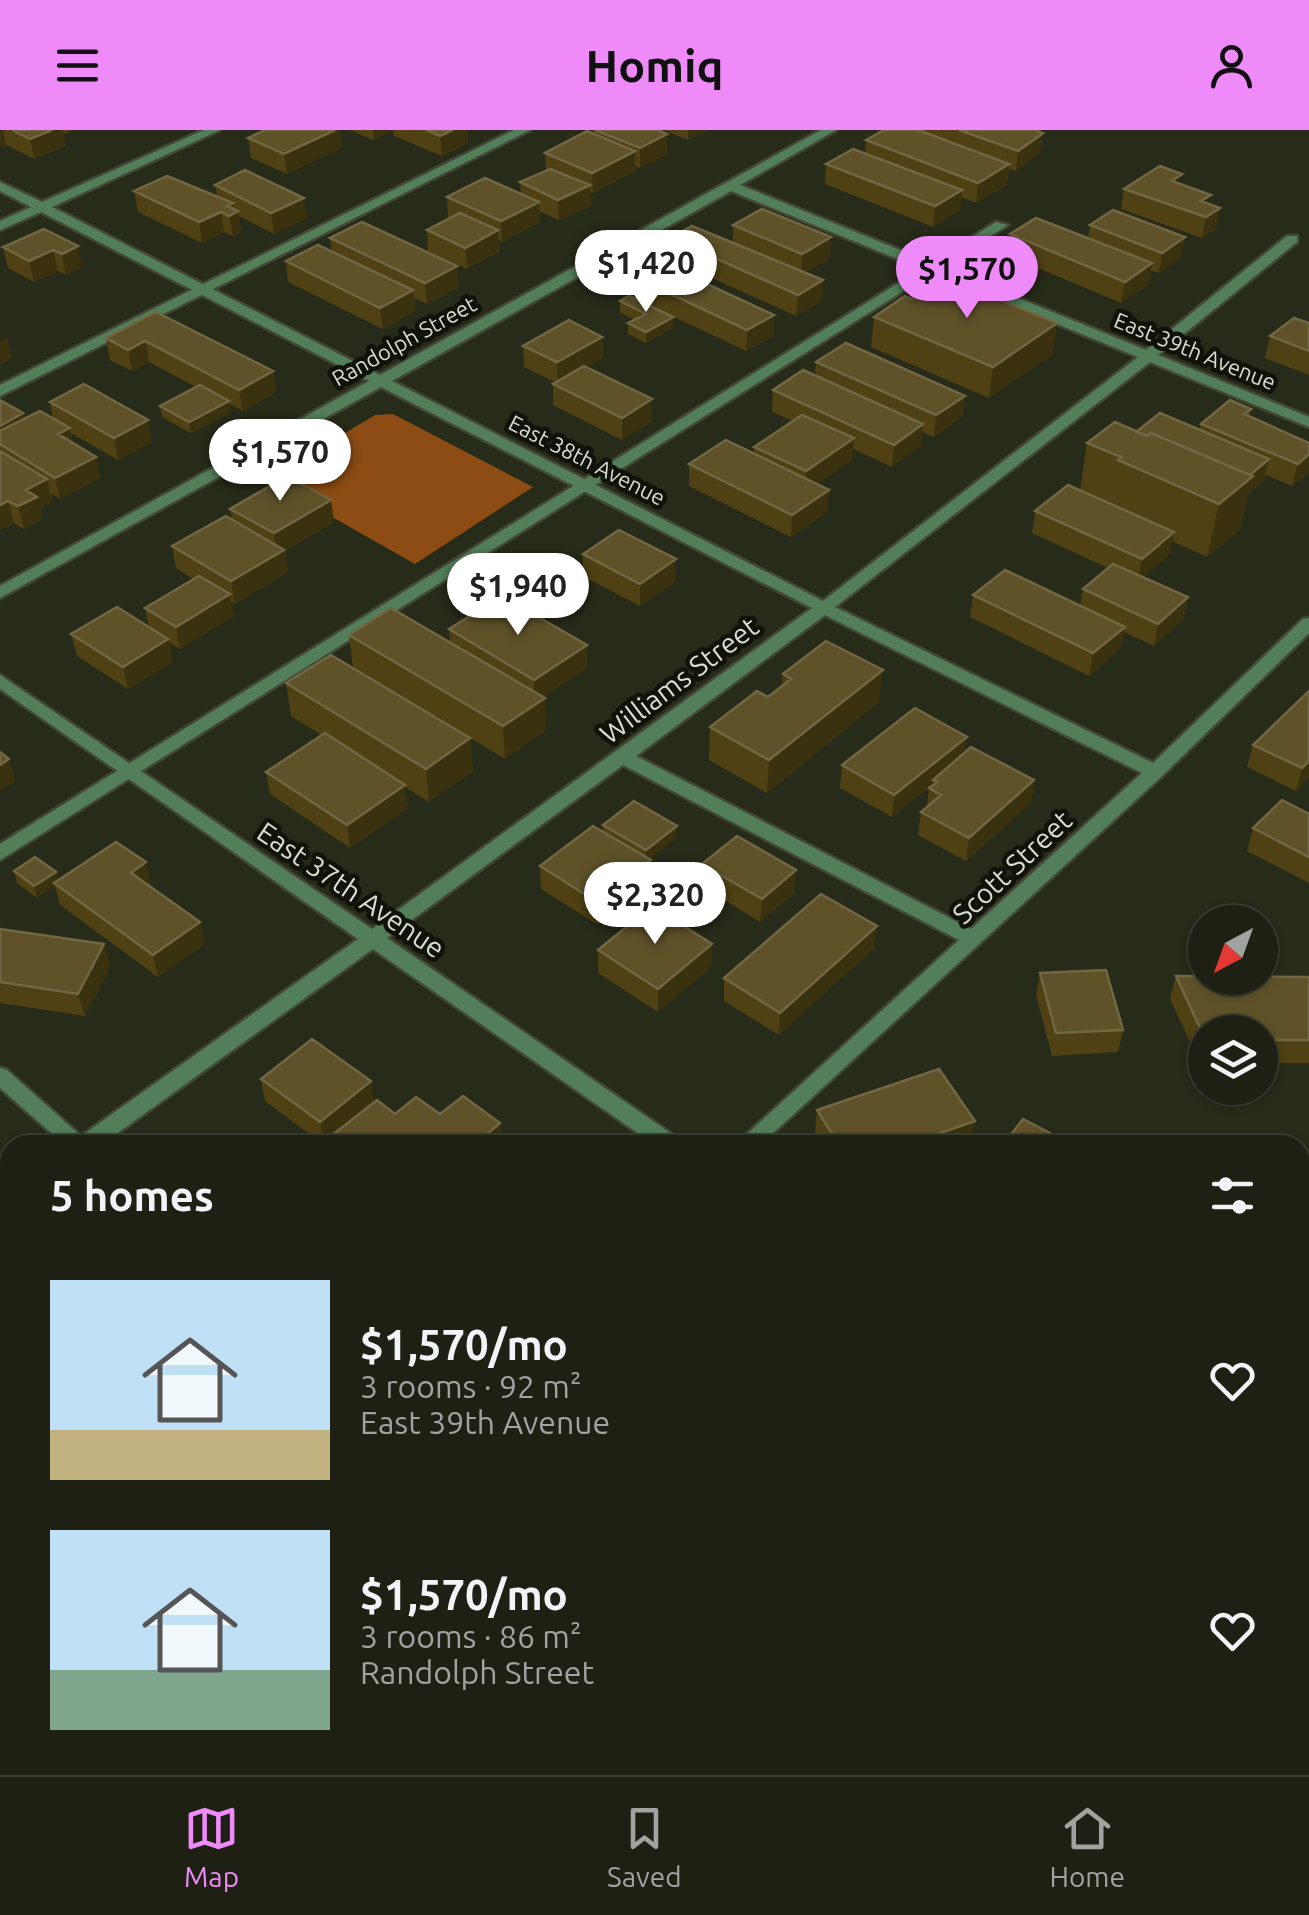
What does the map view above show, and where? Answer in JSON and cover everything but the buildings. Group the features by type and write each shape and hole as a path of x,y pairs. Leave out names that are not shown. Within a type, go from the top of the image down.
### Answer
{"street":[{"path":"0,226 214,130"},
{"path":"0,391 524,130"},
{"name":"Randolph Street","path":"0,592 830,130"},
{"name":"East 38th Avenue","path":"0,186 822,607 1155,772"},
{"name":"East 39th Avenue","path":"730,186 1309,422"},
{"path":"0,853 1001,225"},
{"name":"Williams Street","path":"96,1135 622,757 1149,358 1292,239"},
{"name":"Scott Street","path":"757,1135 974,940 1309,623"},
{"name":"East 37th Avenue","path":"0,682 657,1135"},
{"path":"622,757 974,940"},
{"path":"0,1076 70,1135"}],"shaded area":[{"path":"393,414 533,487 415,564 267,480 375,415"}]}
